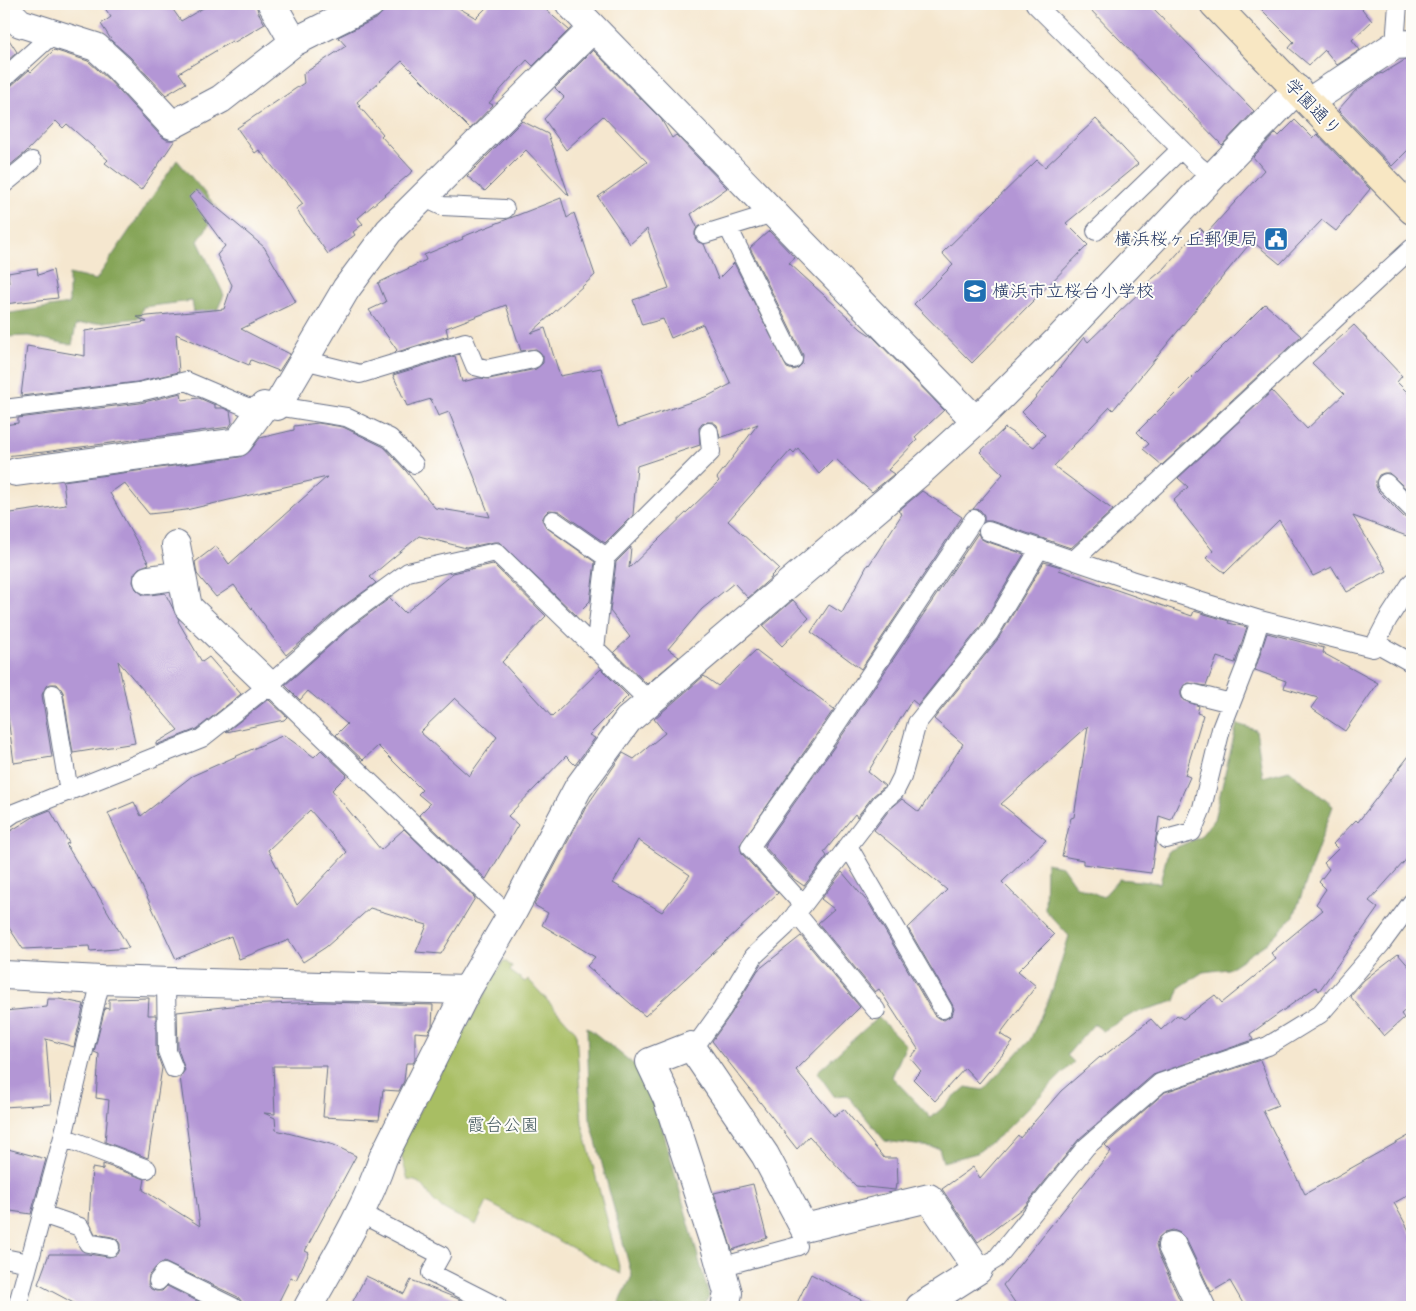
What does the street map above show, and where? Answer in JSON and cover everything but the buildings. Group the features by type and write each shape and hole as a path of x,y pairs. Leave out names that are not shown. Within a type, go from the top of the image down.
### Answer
{"street":[{"path":"272,4 294,42"},
{"path":"4,8 20,23 96,47 119,68 172,125 221,99 294,42 370,4"},
{"path":"570,4 976,421"},
{"name":"学園通り","path":"1214,4 1412,210"},
{"path":"16,472 238,442 270,406 304,360 346,289 389,231 593,28"},
{"path":"308,1307 360,1213 375,1182 383,1158 467,990 518,926 578,788 628,720 918,473 976,421 1056,343 1212,177 1303,96 1403,44"},
{"path":"176,545 188,607 269,685"},
{"path":"148,580 182,576"},
{"path":"4,975 101,980 467,990"},
{"path":"725,1307 728,1293 667,1098 650,1062 691,1046 765,1155 804,1228 929,1198 978,1270 920,1307"},
{"path":"1172,1246 1201,1307"}],"lane":[{"path":"1035,4 1181,149 1212,177"},
{"path":"1398,4 1403,44"},
{"path":"4,78 54,33"},
{"path":"1096,231 1181,149"},
{"path":"4,184 32,161"},
{"path":"424,197 442,206 505,209"},
{"path":"705,234 773,213"},
{"path":"728,227 793,359"},
{"path":"1074,560 1412,248"},
{"path":"304,360 360,374 465,342 475,366 487,369 533,359"},
{"path":"4,409 139,392 186,382 247,406 270,406 346,417 390,438 414,464"},
{"path":"594,649 606,557 711,452 709,432"},
{"path":"1386,483 1412,509"},
{"path":"876,1010 800,909 750,847 835,726 974,519"},
{"path":"553,520 606,557"},
{"path":"988,531 1260,620 1373,648 1388,619 1412,582"},
{"path":"691,1046 699,1041 722,1009 754,956 785,928 881,803 896,791 902,777 916,723 990,632 1040,548"},
{"path":"4,820 14,813 202,738 269,685 345,618 408,572 496,552 649,701"},
{"path":"1166,839 1192,832 1202,808 1221,729 1246,665 1260,620"},
{"path":"1376,643 1412,663"},
{"path":"269,685 518,926"},
{"path":"53,694 69,792"},
{"path":"1191,698 1229,708"},
{"path":"848,846 943,1009"},
{"path":"978,1270 996,1259 1086,1147 1160,1083 1268,1046 1320,1014 1381,944 1412,902"},
{"path":"17,1307 63,1137 101,980"},
{"path":"166,982 167,1051 174,1069"},
{"path":"63,1137 147,1170"},
{"path":"360,1213 441,1256 431,1273 498,1307"},
{"path":"42,1214 80,1227 88,1242 110,1247"},
{"path":"720,1267 798,1246"},
{"path":"4,1258 29,1263"},
{"path":"158,1282 164,1273 232,1307"}],"green space":[{"path":"177,160 219,210 198,241 224,295 209,328 196,325 192,301 143,307 140,318 76,325 72,345 29,336 4,337 4,314 69,304 69,274 96,280"},
{"path":"1237,724 1256,730 1263,777 1289,770 1333,806 1294,916 1267,943 1228,969 1203,972 1180,987 1175,1001 1134,1013 1103,1031 1094,1024 1067,1055 1074,1062 1004,1132 977,1153 943,1162 939,1148 885,1141 847,1095 834,1096 817,1072 878,1017 906,1045 892,1077 931,1118 966,1087 983,1090 1030,1040 1052,991 1069,936 1045,910 1046,863 1062,866 1075,885 1103,897 1119,879 1160,883 1168,851 1200,837 1214,819"},
{"name":"霞台公園","path":"504,960 512,967 510,971 525,982 528,979 576,1032 582,1123 621,1274 487,1202 476,1225 450,1213 433,1200 423,1186 408,1180 399,1147"},
{"path":"587,1027 641,1070 654,1098 709,1296 703,1307 617,1307 632,1276 590,1119"}],"place":[{"name":"横浜桜ヶ丘郵便局","path":"1276,239"},
{"name":"横浜市立桜台小学校","path":"975,291"}]}
